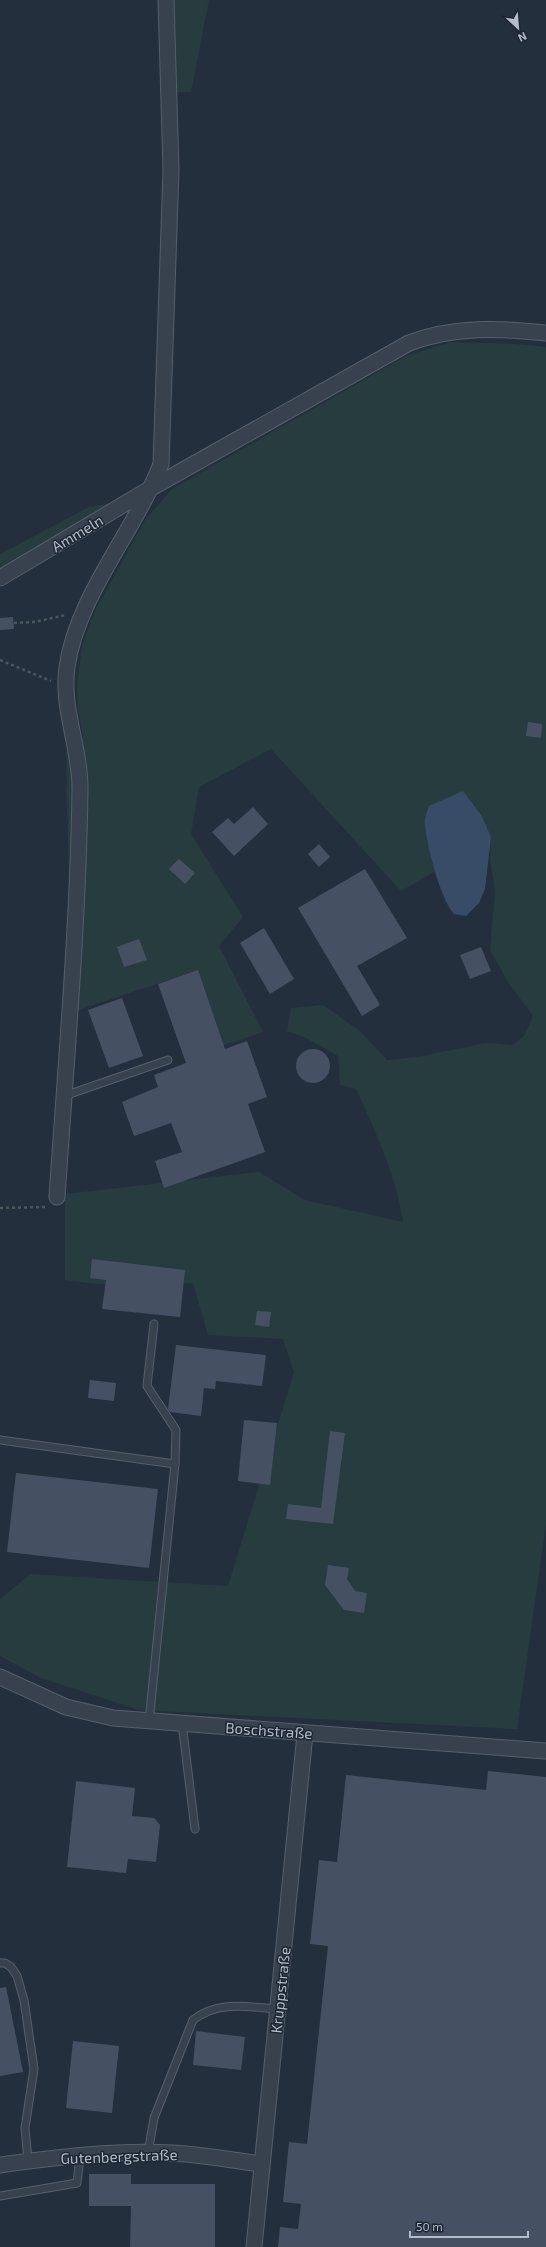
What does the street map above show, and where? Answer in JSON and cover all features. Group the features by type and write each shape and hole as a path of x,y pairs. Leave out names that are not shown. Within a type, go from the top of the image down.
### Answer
{"street":[{"path":"57,1198 76,901 80,789 78,754 69,721 66,689 67,666 82,616 153,487 161,464 171,170 166,0"},
{"name":"Ammeln","path":"0,578 153,487 393,351 415,341 427,336 460,330 496,328 546,333"},
{"name":"Boschstraße","path":"0,1677 66,1707 113,1718 305,1734 546,1751"},
{"name":"Kruppstraße","path":"254,2247 261,2164 305,1734"},
{"name":"Gutenbergstraße","path":"0,2165 80,2156 148,2153 174,2153 261,2164"}],"lane":[{"path":"64,1096 168,1060"},
{"path":"149,1722 175,1464 176,1430 147,1386 154,1324"},
{"path":"0,1440 175,1464"},
{"path":"182,1723 195,1829"},
{"path":"0,1962 5,1962 11,1967 17,1976 24,2000 34,2069 25,2128 28,2161"},
{"path":"148,2153 154,2118 193,2020 205,2011 217,2007 278,2009"},
{"path":"0,2196 77,2183 80,2156"}],"path":[{"path":"14,623 34,622 74,614 82,616"},
{"path":"0,660 66,689"},
{"path":"0,1208 56,1206 57,1198"}],"green space":[{"path":"159,0 209,0 191,92 161,93"},
{"path":"451,342 515,344 546,347 546,1524 517,1729 139,1710 41,1678 0,1656 0,1599 30,1574 228,1586 294,1372 283,1339 208,1335 193,1283 97,1284 65,1280 65,1194 259,1172 305,1200 403,1222 391,1171 378,1137 356,1089 340,1085 338,1056 306,1038 287,1031 291,1008 323,1005 360,1031 387,1060 417,1057 485,1043 513,1045 524,1036 533,1016 508,982 490,950 495,892 490,858 491,837 482,816 463,791 425,823 436,871 401,891 271,749 199,787 191,834 243,917 219,946 263,1032 219,1047 189,973 61,1016 69,887 66,752 83,736 78,708 77,683 82,646 94,613 145,520 172,489 406,356"},
{"path":"123,501 0,572 0,554 89,507"}],"water":[{"path":"463,791 482,816 491,837 485,889 479,903 466,916 454,914 444,896 431,858 425,823 429,806"}],"building":[{"path":"13,617 14,629 0,630 0,618"},
{"path":"528,722 542,724 541,738 526,736"},
{"path":"253,807 268,824 234,856 212,832 228,818 234,824"},
{"path":"319,844 330,857 319,867 308,854"},
{"path":"179,859 195,873 185,884 169,869"},
{"path":"365,869 407,938 357,966 380,1005 362,1016 298,908"},
{"path":"264,928 294,979 270,994 240,943"},
{"path":"139,939 147,960 124,967 117,947"},
{"path":"481,947 491,971 470,979 460,955"},
{"path":"198,970 225,1049 247,1041 267,1097 248,1104 265,1152 164,1188 155,1161 182,1152 171,1123 134,1136 122,1102 158,1087 154,1075 186,1063 158,984"},
{"path":"122,998 143,1056 109,1068 88,1010"},
{"path":"310,1049 316,1049 320,1050 327,1056 330,1066 329,1073 323,1080 316,1083 310,1083 306,1082 299,1076 296,1069 296,1063 297,1059 303,1052"},
{"path":"92,1259 185,1270 180,1317 102,1309 106,1280 90,1278"},
{"path":"257,1311 271,1312 269,1327 255,1325"},
{"path":"176,1345 266,1355 262,1386 216,1381 215,1389 204,1388 201,1416 170,1412 168,1409"},
{"path":"90,1380 116,1383 114,1401 88,1398"},
{"path":"244,1420 277,1423 270,1485 238,1481"},
{"path":"330,1431 345,1433 333,1524 286,1519 288,1504 321,1508"},
{"path":"16,1473 158,1489 149,1568 7,1552"},
{"path":"328,1565 349,1568 347,1579 355,1591 367,1593 364,1613 344,1610 325,1585"},
{"path":"488,1771 546,1777 546,2247 278,2247 280,2227 298,2229 301,2204 283,2202 289,2142 307,2144 328,1946 310,1944 319,1860 337,1862 346,1775 486,1790"},
{"path":"76,1781 135,1788 132,1816 154,1818 160,1825 156,1862 128,1859 126,1873 67,1867"},
{"path":"6,1987 23,2072 0,2076 0,1988"},
{"path":"196,2031 245,2037 241,2070 193,2065"},
{"path":"73,2041 119,2046 112,2113 66,2108"},
{"path":"89,2174 131,2174 131,2184 215,2184 215,2247 130,2247 131,2206 89,2206"}]}
